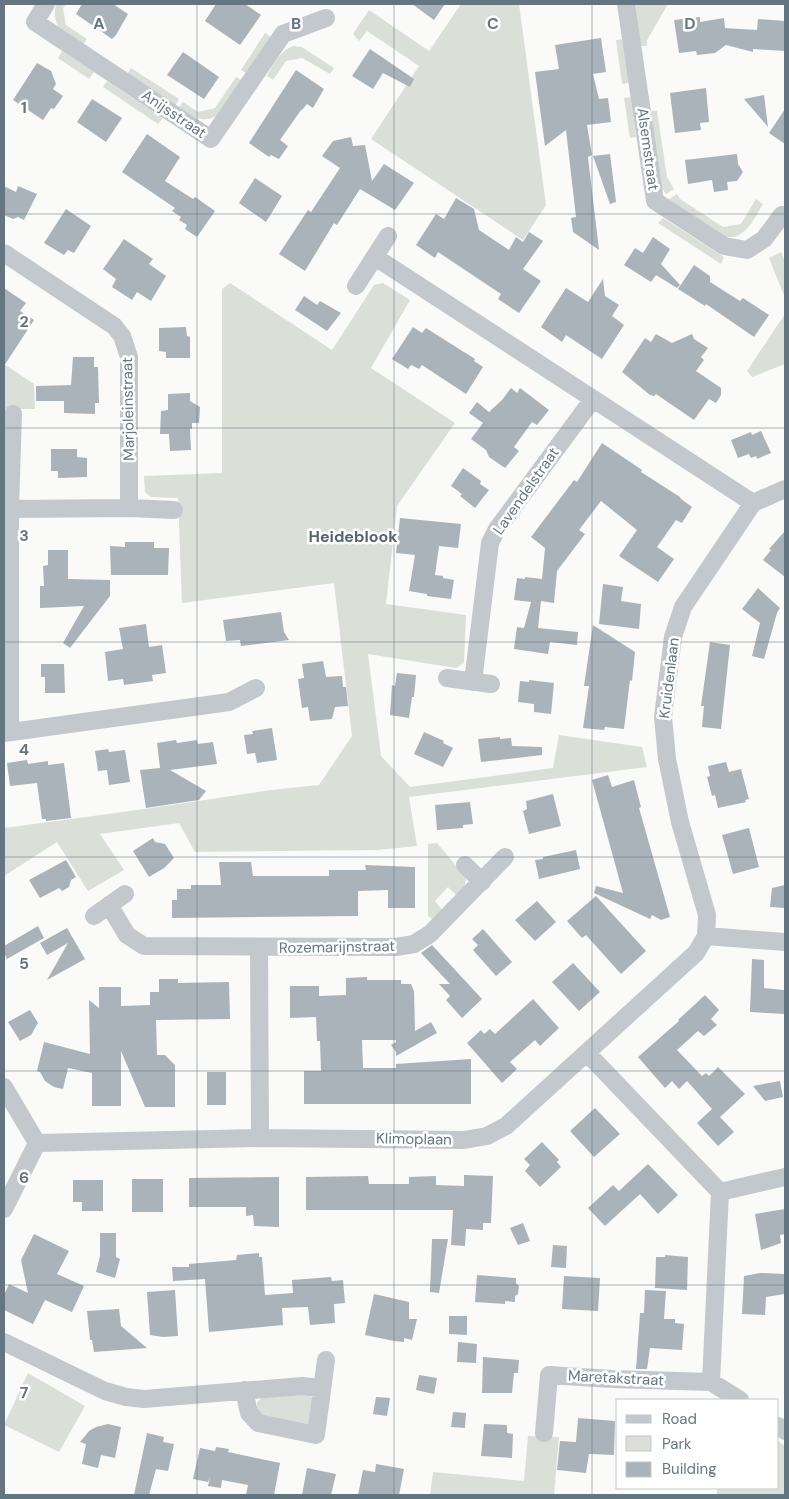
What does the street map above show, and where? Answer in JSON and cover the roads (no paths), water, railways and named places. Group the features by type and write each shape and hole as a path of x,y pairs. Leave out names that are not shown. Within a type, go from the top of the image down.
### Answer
{"street":[{"name":"Anijsstraat","path":"46,4 35,22 211,139 283,34 326,18"},
{"name":"Alsemstraat","path":"626,4 655,201 724,246 746,250 764,239 782,215"},
{"path":"356,286 388,236"},
{"name":"Marjoleinstraat","path":"4,253 114,326 122,336 129,357 129,508"},
{"path":"375,257 753,503 785,489"},
{"name":"Lavendelstraat","path":"473,682 490,543 497,529 593,399"},
{"path":"13,414 7,732 229,702 256,688"},
{"name":"Kruidenlaan","path":"706,936 707,915 678,814 667,759 663,717 673,637 683,607 753,503"},
{"path":"10,509 129,508 174,510"},
{"path":"447,678 491,684"},
{"name":"Rozemarijnstraat","path":"109,905 127,935 144,946 259,948 396,947 414,944 430,934 505,857"},
{"path":"465,865 482,882"},
{"path":"94,916 125,894"},
{"path":"706,936 785,942"},
{"name":"Klimoplaan","path":"37,1143 260,1138 464,1140 487,1136 506,1126 588,1053 696,953 706,936"},
{"name":"Rozemarijnstraat","path":"259,948 260,1138"},
{"path":"588,1053 720,1192 711,1382 738,1399"},
{"path":"4,1087 37,1143 4,1209"},
{"path":"720,1192 785,1177"},
{"path":"4,1342 104,1391 126,1398 144,1399 302,1386 322,1388"},
{"path":"244,1390 249,1413 258,1423 316,1435 326,1360"},
{"name":"Maretakstraat","path":"544,1432 549,1375 711,1382"}],"district":[{"name":"Heideblook","path":"353,536"}]}
